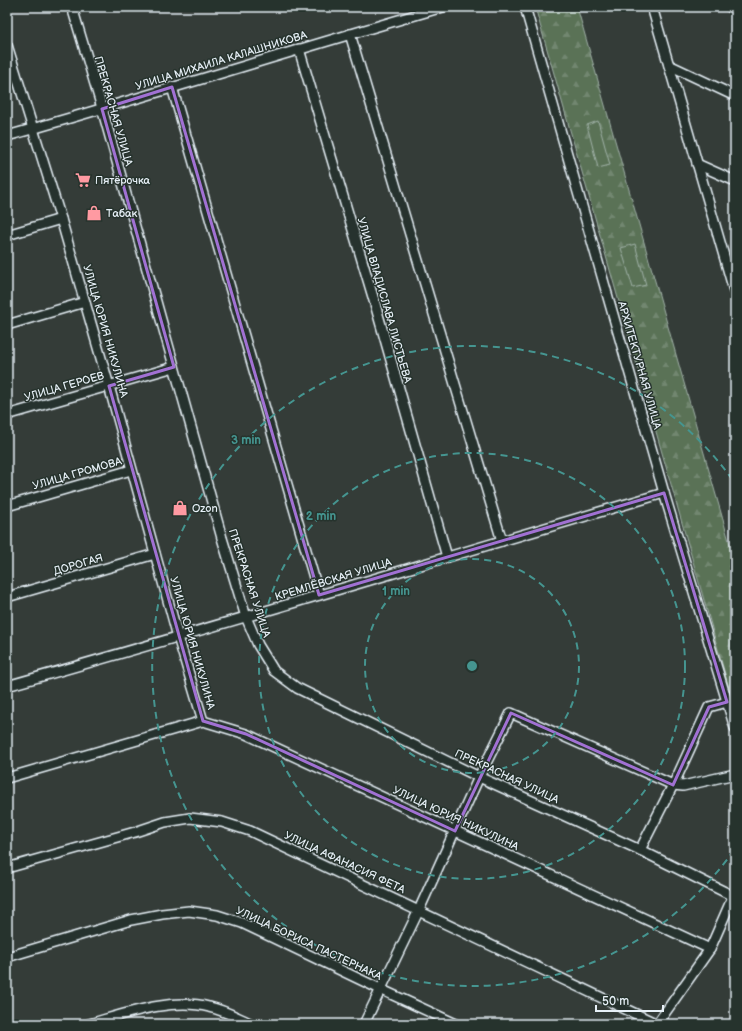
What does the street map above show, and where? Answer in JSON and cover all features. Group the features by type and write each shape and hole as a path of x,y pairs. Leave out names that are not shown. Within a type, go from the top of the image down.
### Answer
{"street":[{"name":"ПРЕКРАСНАЯ УЛИЦА","path":"72,7 220,531 246,617 258,645 274,671 297,688 479,777 640,850 734,895"},
{"name":"УЛИЦА МИХАИЛА КАЛАШНИКОВА","path":"7,136 102,110 172,87 443,7"},
{"name":"АРХИТЕКТУРНАЯ УЛИЦА","path":"525,7 664,493 735,728"},
{"path":"652,7 735,294"},
{"path":"730,7 735,9"},
{"path":"350,34 502,540"},
{"name":"УЛИЦА ЮРИЯ НИКУЛИНА","path":"7,45 61,219 109,386 178,637 203,720 246,734 710,949"},
{"name":"УЛИЦА ВЛАДИСЛАВА ЛИСТЬЕВА","path":"299,49 373,296 447,558"},
{"path":"669,65 735,96"},
{"path":"172,87 319,595"},
{"path":"697,164 735,181"},
{"path":"7,235 61,219"},
{"path":"725,262 735,266"},
{"path":"7,325 85,302"},
{"name":"УЛИЦА ГЕРОЕВ","path":"7,415 174,367"},
{"name":"УЛИЦА ГРОМОВА","path":"7,506 132,470"},
{"name":"КРЕМЛЁВСКАЯ УЛИЦА","path":"7,686 447,558 502,540 664,493"},
{"name":"ДОРОГАЯ","path":"7,597 155,554"},
{"path":"640,850 673,785 709,707 727,702"},
{"path":"364,1024 419,910 479,777 511,713 673,785 683,786 735,774"},
{"path":"7,778 203,720"},
{"name":"УЛИЦА АФАНАСИЯ ФЕТА","path":"7,868 135,832 165,822 190,818 222,822 250,832 419,910 657,1024"},
{"path":"657,1024 710,949 734,895"},
{"name":"УЛИЦА БОРИСА ПАСТЕРНАКА","path":"7,957 131,920 189,911 217,915 242,923 380,990 456,1024"},
{"path":"89,1024 150,1008 178,1004 209,1006 252,1024"}],"highlighted area":[{"path":"172,87 319,595 664,493 727,702 709,707 673,785 511,713 455,831 246,734 203,721 109,386 174,367 102,109"}],"green space":[{"path":"535,7 577,7 735,562 735,709"},
{"path":"598,121 610,165 598,168 587,125"},
{"path":"635,244 646,285 633,288 621,248"}],"place":[{"name":"Пятёрочка","path":"83,180"},
{"name":"Табак","path":"94,213"},
{"name":"Ozon","path":"180,508"}]}
